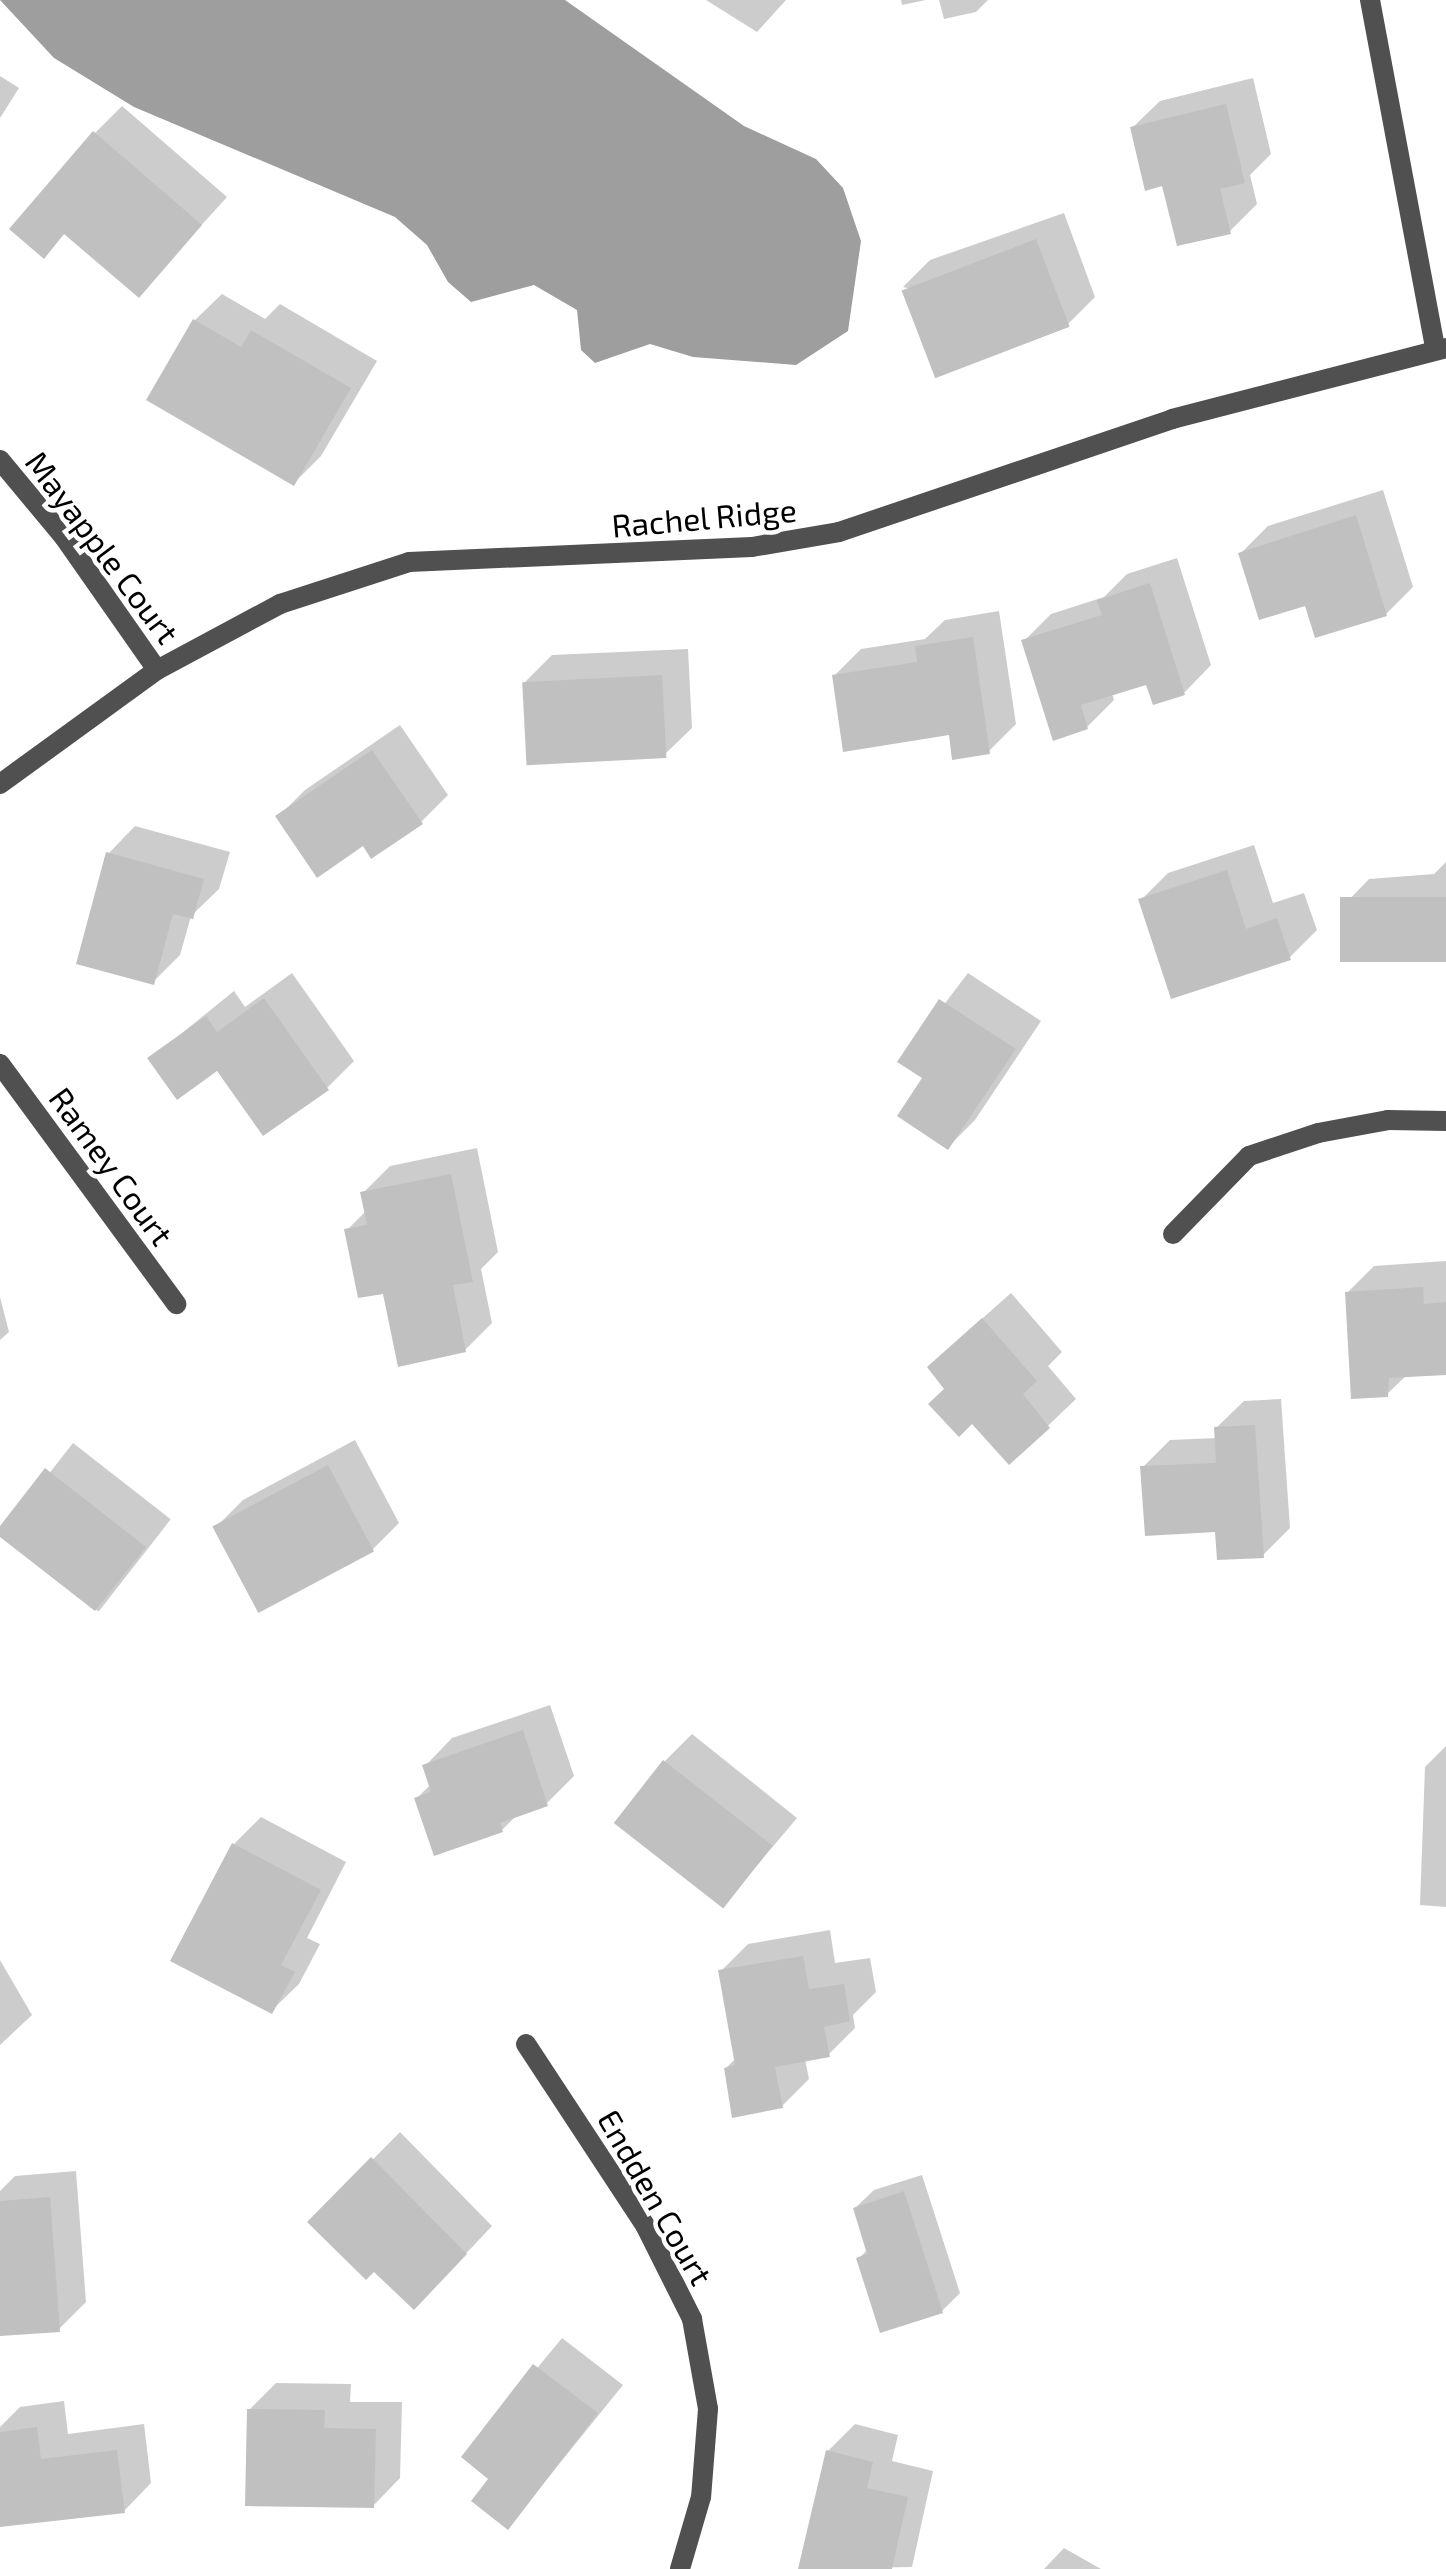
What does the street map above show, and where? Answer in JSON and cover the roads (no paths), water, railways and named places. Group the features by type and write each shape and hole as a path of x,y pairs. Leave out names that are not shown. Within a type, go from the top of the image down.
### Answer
{"street":[{"path":"1370,0 1440,348"},
{"name":"Rachel Ridge","path":"0,784 157,670 280,604 409,562 752,547 839,532 1172,419 1440,348"},
{"name":"Mayapple Court","path":"0,460 64,537 157,670"},
{"name":"Ramey Court","path":"0,1064 176,1304"},
{"path":"1173,1234 1248,1156 1388,1120 1446,1121"},
{"name":"Endden Court","path":"526,2044 646,2227 692,2319 708,2409 700,2497 680,2569"}]}
